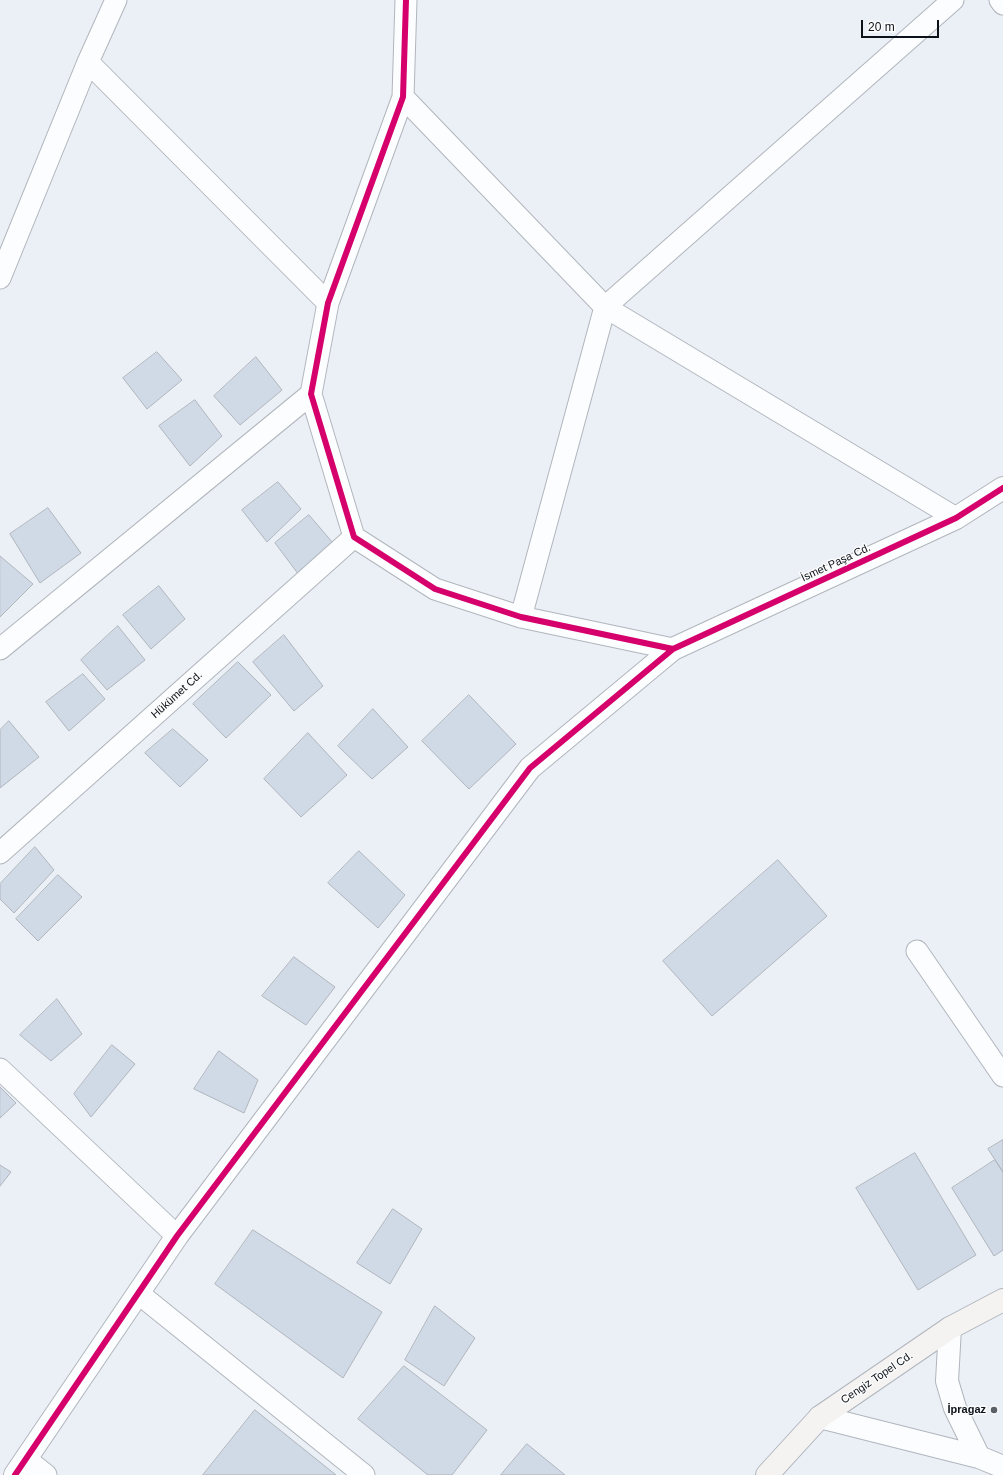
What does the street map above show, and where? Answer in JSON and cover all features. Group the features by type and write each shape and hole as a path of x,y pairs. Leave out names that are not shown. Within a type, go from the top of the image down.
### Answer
{"main road":[{"name":"Cengiz Topel Cd.","path":"767,1475 820,1417 950,1328 1003,1300"}],"street":[{"path":"0,278 88,62 116,0"},
{"path":"406,0 403,97 328,303 311,394 354,537 435,589 521,617 673,649"},
{"path":"521,617 604,308 953,0"},
{"path":"1000,0 1003,4"},
{"path":"88,62 328,303"},
{"path":"403,97 604,308 956,518"},
{"path":"0,649 311,394"},
{"name":"İsmet Paşa Cd.","path":"20,1467 177,1236 530,768 673,649 956,518 1003,488"},
{"name":"Hükümet Cd.","path":"0,853 354,537"},
{"path":"917,951 1003,1076"},
{"path":"0,1068 177,1236"},
{"path":"138,1293 364,1475"},
{"path":"950,1328 947,1381 955,1408 979,1457"},
{"path":"820,1417 979,1457 1003,1467"},
{"path":"20,1467 46,1475"}],"building":[{"path":"157,352 182,380 147,409 123,378"},
{"path":"256,357 282,390 240,425 214,396"},
{"path":"195,400 222,436 190,466 159,426"},
{"path":"278,482 301,509 267,542 242,510"},
{"path":"48,508 81,553 40,583 10,534"},
{"path":"309,515 333,543 299,575 275,543"},
{"path":"0,556 33,584 0,617"},
{"path":"159,586 185,619 151,649 123,615"},
{"path":"118,626 145,660 107,690 81,660"},
{"path":"284,635 323,686 294,711 253,662"},
{"path":"238,662 271,695 226,738 193,704"},
{"path":"83,674 105,699 69,731 46,702"},
{"path":"469,695 516,744 469,789 422,741"},
{"path":"373,709 408,747 372,779 338,746"},
{"path":"9,721 39,757 0,788 0,730"},
{"path":"173,729 208,760 180,787 145,753"},
{"path":"308,733 347,775 301,817 264,779"},
{"path":"35,847 54,870 14,913 0,899 0,884"},
{"path":"359,851 405,895 378,928 328,883"},
{"path":"778,860 827,916 712,1016 663,961"},
{"path":"58,875 82,897 38,941 16,919"},
{"path":"294,957 335,987 306,1025 262,996"},
{"path":"57,999 82,1034 51,1061 20,1035"},
{"path":"112,1045 135,1064 91,1117 74,1094"},
{"path":"219,1051 258,1080 244,1113 194,1089"},
{"path":"0,1087 16,1103 0,1118"},
{"path":"1003,1140 1003,1172 988,1149"},
{"path":"915,1153 976,1255 918,1290 856,1188"},
{"path":"995,1160 1003,1172 1003,1250 994,1256 952,1188"},
{"path":"0,1165 11,1172 0,1186"},
{"path":"393,1209 422,1229 390,1284 357,1263"},
{"path":"253,1230 382,1312 343,1378 215,1284"},
{"path":"435,1306 475,1338 444,1386 405,1360"},
{"path":"404,1366 487,1430 452,1475 428,1475 358,1419"},
{"path":"255,1410 336,1475 203,1475"},
{"path":"527,1444 565,1475 501,1475"}],"cycle path":[{"path":"406,0 403,97 328,303 311,394 354,537 435,589 521,617 673,649"},
{"path":"15,1475 177,1236 530,768 673,649 956,518 1003,488"}],"place":[{"name":"İpragaz","path":"994,1410"}]}
